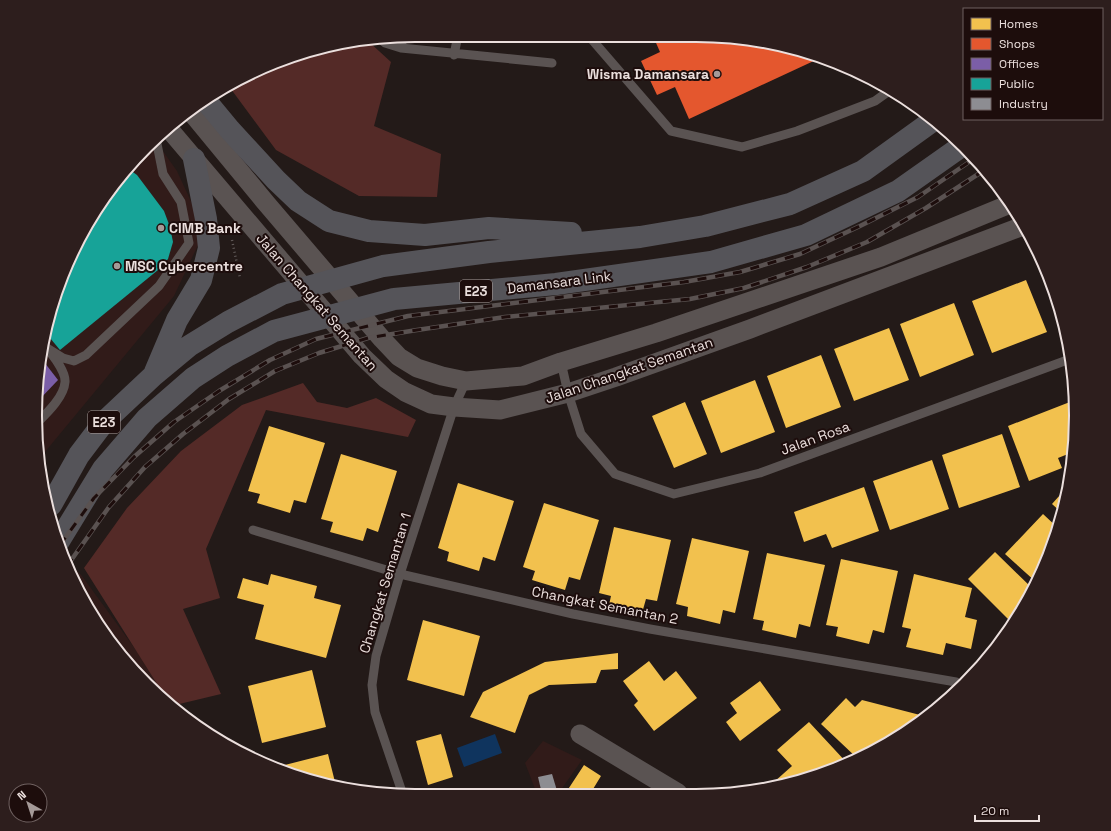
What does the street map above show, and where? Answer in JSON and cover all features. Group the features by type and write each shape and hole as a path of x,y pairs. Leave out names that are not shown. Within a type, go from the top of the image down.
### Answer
{"highway":[{"path":"209,104 276,180 298,201 329,221 369,231 425,235 489,228 640,237"},
{"name":"E23","path":"53,502 79,455 104,422 154,375 189,346 228,322 282,294 383,266 489,252 640,237 705,226 790,204 863,171 929,124"},
{"name":"Damansara Link","path":"62,536 103,469 147,418 193,378 227,356 274,331 394,299 556,284 711,262 806,235 898,191 958,149"},
{"path":"154,375 177,320 201,280 209,248 206,219 194,160"},
{"name":"E23","path":"50,492 65,478"}],"street":[{"name":"Jalan Changkat Semantan","path":"194,115 266,203 398,357 417,368 466,381 523,376 561,362 656,333 881,257 1005,206"},
{"name":"Jalan Changkat Semantan","path":"172,133 362,356 386,379 405,392 431,404 454,407 500,410 568,393 750,329 1018,228"},
{"path":"580,734 671,789"}],"lane":[{"path":"454,55 457,42"},
{"path":"593,42 671,131 742,148 797,131 875,101 885,94"},
{"path":"386,43 401,48 454,55 552,63"},
{"path":"401,48 402,43"},
{"path":"48,347 63,358 74,361 86,355 159,286 189,243 180,202 163,174 157,145"},
{"path":"42,418 57,402 66,383 65,376 48,350"},
{"name":"Jalan Rosa","path":"568,393 582,434 615,474 674,494 760,473 1065,361"},
{"path":"561,362 568,393"},
{"name":"Changkat Semantan 1","path":"401,788 375,712 372,685 376,656 400,574 454,407 466,381"},
{"name":"Changkat Semantan 2","path":"254,530 400,574 573,614 650,629 956,682"}],"path":[{"path":"240,278 230,232 246,219"}],"shaded area":[{"path":"372,45 391,62 374,126 441,154 437,197 359,196 276,150 232,90 273,70 295,62 343,49"},
{"path":"158,145 177,171 194,208 198,245 174,296 44,453 42,416 45,367 55,319 70,273 92,229 105,208 119,188"},
{"path":"303,383 317,402 347,408 376,398 416,420 408,437 266,410 206,549 220,598 183,609 221,694 179,704 159,687 84,568 127,508 181,451 242,405"},
{"path":"75,569 82,576 170,697 151,680 119,643 92,602"},
{"path":"543,741 582,760 562,789 535,789 525,763"}],"water":[{"path":"495,734 502,753 464,767 457,748"}],"building: Homes":[{"path":"1026,280 1047,332 992,353 972,301"},
{"path":"954,303 974,355 920,377 900,324"},
{"path":"889,328 909,380 854,401 834,349"},
{"path":"821,355 841,407 786,428 767,376"},
{"path":"755,380 775,432 721,453 701,401"},
{"path":"685,402 707,454 674,468 652,416"},
{"path":"1068,403 1067,454 1058,458 1062,468 1029,481 1008,426"},
{"path":"269,426 325,443 306,503 294,500 290,513 257,503 260,494 248,491"},
{"path":"1002,434 1020,487 959,508 942,455"},
{"path":"341,454 397,471 378,532 367,528 363,541 330,532 333,522 321,519"},
{"path":"932,460 949,509 890,530 873,481"},
{"path":"458,483 514,501 495,561 483,557 479,571 447,561 449,552 438,548"},
{"path":"864,487 879,531 832,548 826,534 804,542 794,512"},
{"path":"1060,495 1057,508 1052,504"},
{"path":"544,503 599,520 580,580 569,577 565,590 532,580 535,571 523,567"},
{"path":"1043,514 1053,523 1041,558 1031,578 1005,554"},
{"path":"614,527 671,540 657,601 646,599 642,613 609,605 611,596 599,593"},
{"path":"692,538 749,551 735,613 723,610 720,624 687,616 688,607 676,604"},
{"path":"995,552 1028,584 1008,619 968,579"},
{"path":"767,553 825,565 810,627 799,624 796,638 762,630 764,621 753,619"},
{"path":"841,559 898,571 884,633 873,630 869,644 836,636 838,627 826,625"},
{"path":"271,574 317,586 314,598 341,605 326,658 255,639 264,605 237,598 243,578 268,585"},
{"path":"914,574 972,588 965,617 977,620 971,649 946,643 943,655 906,647 911,629 902,627"},
{"path":"423,620 480,636 464,696 407,680"},
{"path":"618,653 618,669 601,670 596,683 549,685 529,695 515,733 470,717 483,692 545,662"},
{"path":"649,661 664,681 676,671 697,698 654,731 634,705 638,701 623,681"},
{"path":"312,670 326,727 262,743 248,686"},
{"path":"760,681 781,710 740,741 726,722 737,713 730,703"},
{"path":"846,698 855,707 862,700 919,715 882,739 853,754 821,724"},
{"path":"809,722 843,759 816,769 776,780 792,766 777,750"},
{"path":"441,734 453,777 428,785 416,741"},
{"path":"328,754 334,780 295,769 284,765"},
{"path":"584,765 601,776 593,789 568,789"}],"building: Shops":[{"name":"Wisma Damansara","path":"656,42 720,43 768,49 813,61 689,119 675,87 657,95 641,61 660,52"}],"building: Offices":[{"path":"46,364 58,380 43,396"}],"building: Public":[{"path":"133,172 137,175 164,211 170,227 173,242 168,259 158,270 60,350 50,338 62,295 70,273 92,229 119,188"}],"building: Industry":[{"path":"552,774 556,789 541,789 538,777"}],"railway":[{"path":"64,540 94,498 134,457 174,422 219,391 270,360 316,339 408,316 684,282 740,272 800,254 860,226 918,197 970,162"},
{"path":"71,560 109,507 145,467 183,434 229,399 275,371 319,353 368,338 505,317 690,299 744,288 807,267 867,242 926,208 980,173"}],"place":[{"name":"Wisma Damansara","path":"717,74"},
{"name":"CIMB Bank","path":"161,228"},
{"name":"MSC Cybercentre","path":"117,266"}]}
